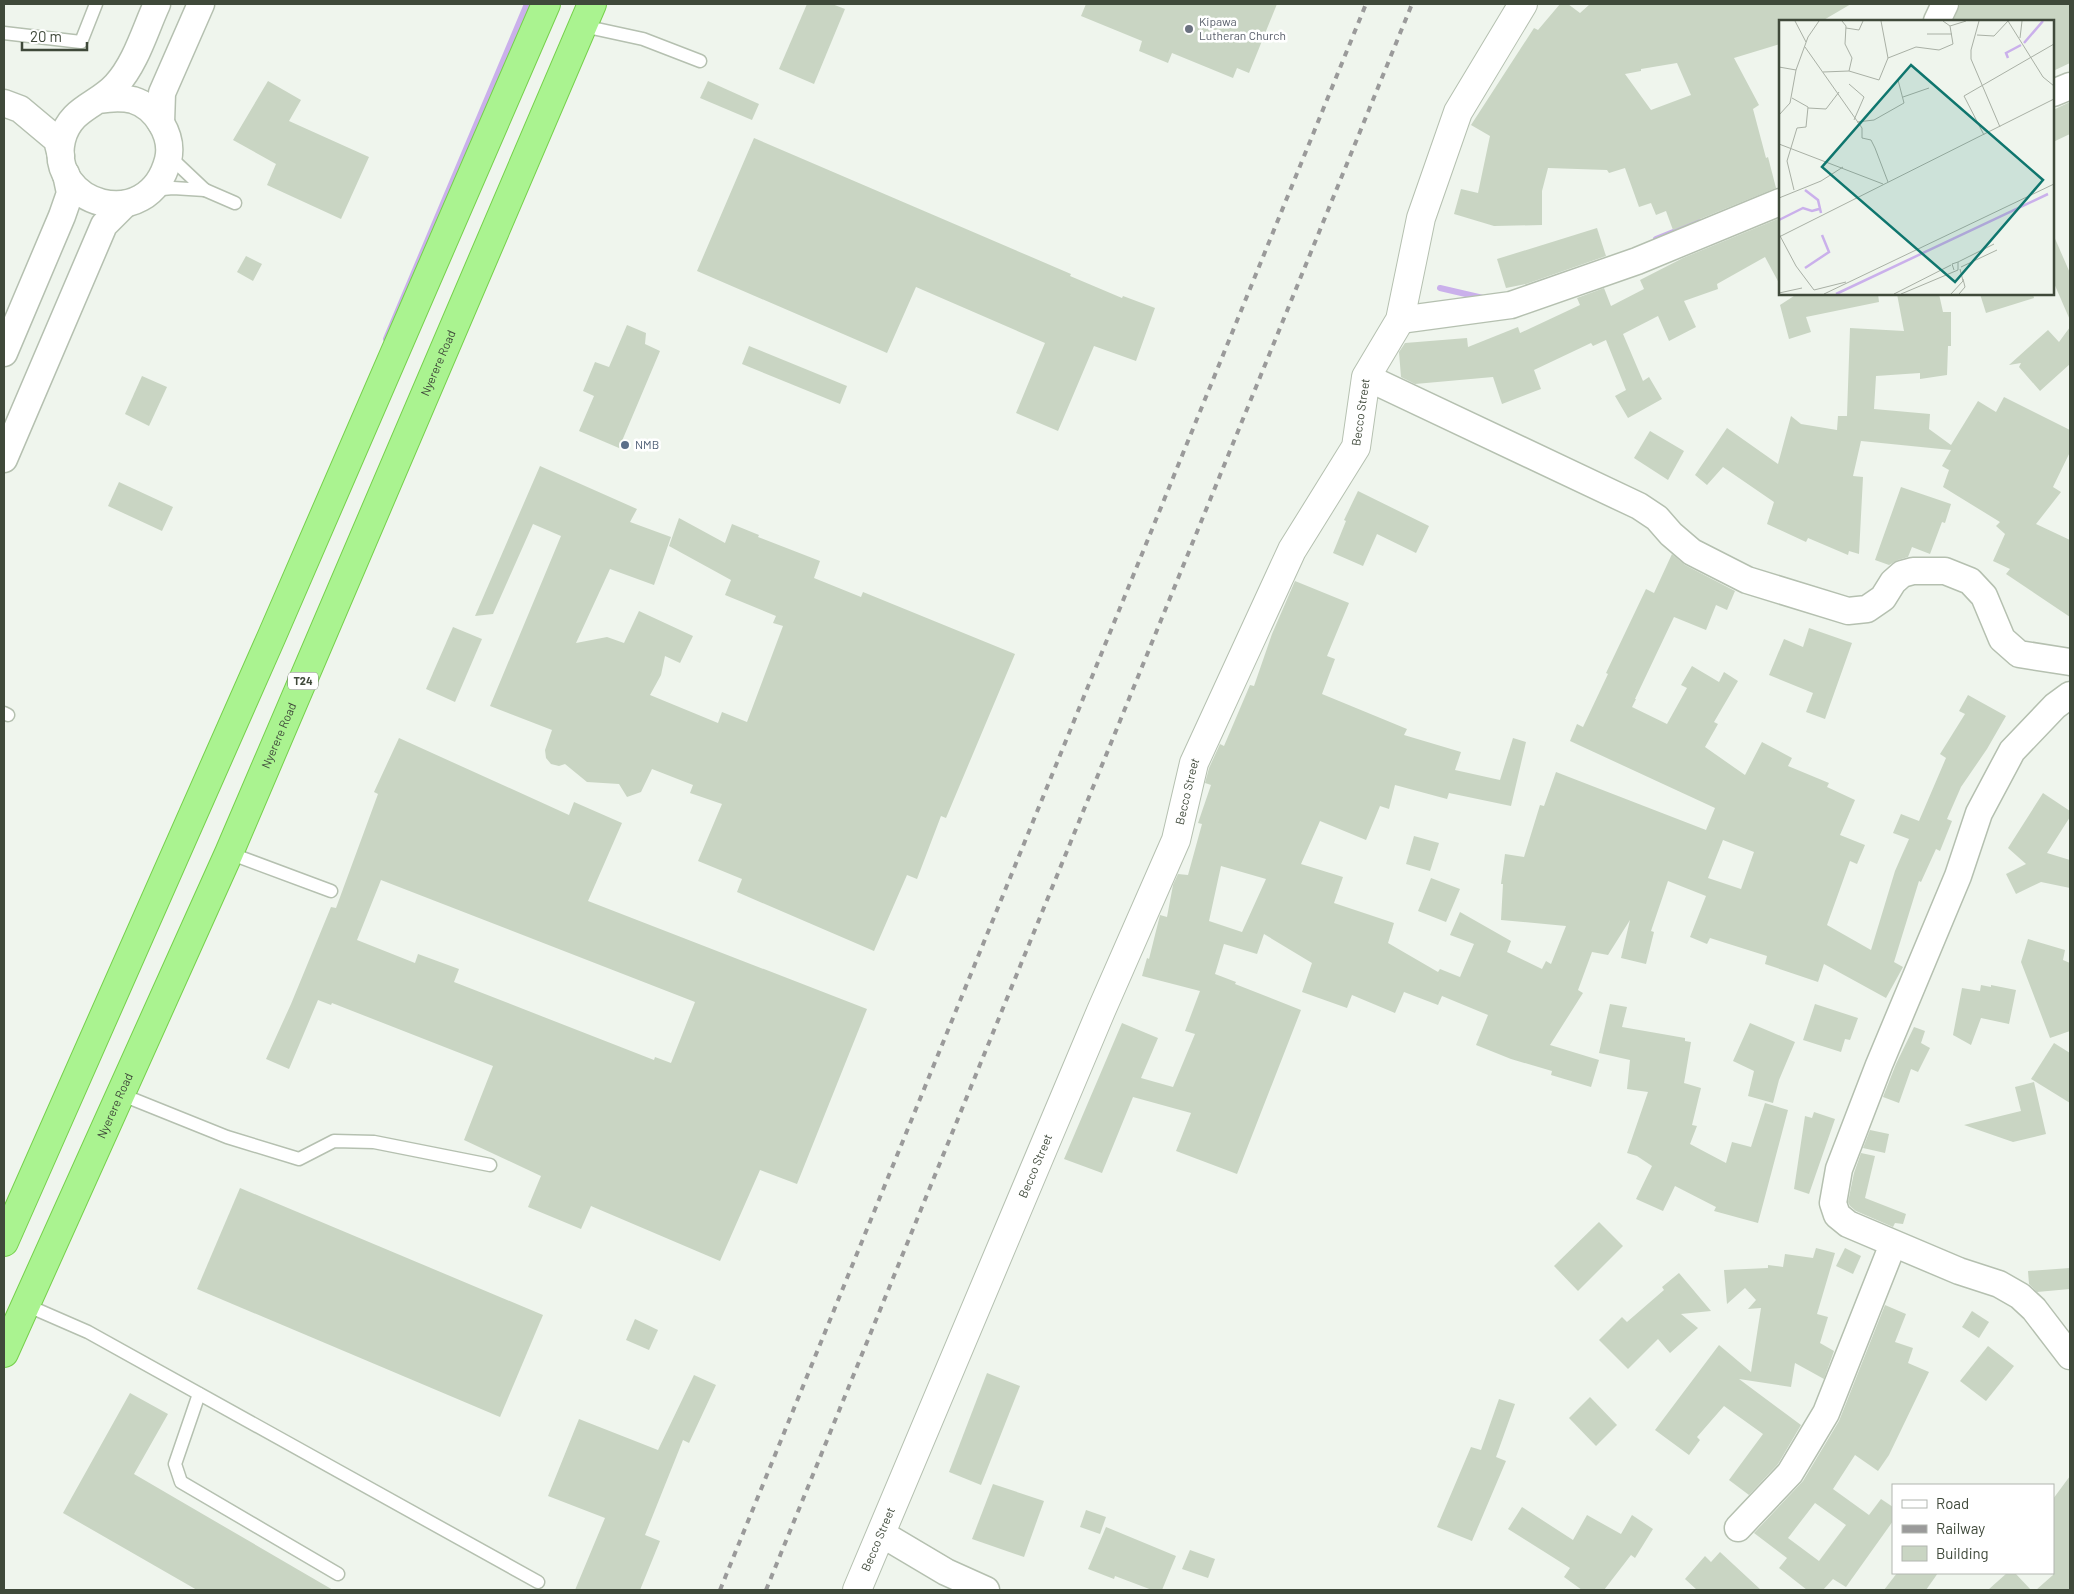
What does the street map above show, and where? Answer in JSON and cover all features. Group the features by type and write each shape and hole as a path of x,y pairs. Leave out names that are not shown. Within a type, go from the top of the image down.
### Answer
{"highway":[{"path":"4,1242 271,638 546,4"},
{"name":"Nyerere Road","path":"4,1353 229,853 588,15"}],"street":[{"path":"99,100 116,85 127,70 157,4"},
{"path":"161,123 162,93 200,4"},
{"name":"Becco Street","path":"857,1590 1097,1020 1176,840 1194,763 1292,550 1356,447 1366,377 1400,320 1421,218 1458,112 1523,4"},
{"path":"1937,20 1944,4"},
{"path":"2054,93 2070,86"},
{"path":"117,97 134,100 150,109 161,123 168,138 169,156 165,173 151,190 141,198 125,204 107,204 90,199 76,188 64,165 62,142 66,128 75,115 86,106 99,100 117,97"},
{"path":"4,103 20,109 57,140 70,193 4,353"},
{"path":"1400,320 1511,305 1637,261 1779,202"},
{"path":"4,459 104,225 125,204"},
{"path":"1366,377 1639,506 1657,518 1671,534 1692,552 1747,580 1848,611 1867,609 1883,598 1902,574 1913,571 1945,571 1970,581 1984,596 2002,639 2019,654 2070,662"},
{"path":"2070,696 2055,706 2012,752 1979,813 1958,876 1879,1065 1839,1169 1833,1203 1837,1215 1848,1224 1959,1271 1999,1284 2020,1296 2034,1309 2070,1356"},
{"path":"1738,1528 1790,1473 1826,1413 1893,1244"},
{"path":"882,1534 946,1572 986,1590"}],"lane":[{"path":"4,33 81,42 96,4"},
{"path":"588,15 700,61"},
{"path":"169,156 205,190"},
{"path":"151,190 173,188 205,190 235,202"},
{"path":"229,853 330,891"},
{"path":"120,1094 227,1137 299,1159 334,1141 374,1142 490,1164"},
{"path":"26,1305 88,1332 538,1582"},
{"path":"199,1394 175,1464 181,1482 338,1574"}],"building":[{"path":"807,4 832,4 845,9 814,84 779,69"},
{"name":"Kipawa Lutheran Church","path":"1086,4 1277,4 1249,73 1237,68 1233,78 1172,53 1168,63 1139,51 1142,41 1081,16"},
{"path":"1560,4 1568,4 1580,13 1590,4 1851,4 1824,20 1779,20 1779,44 1734,58 1759,105 1753,109 1776,188 1673,230 1666,211 1656,215 1651,203 1639,207 1625,168 1609,173 1607,170 1548,168 1542,191 1542,225 1494,226 1454,214 1461,189 1478,193 1490,136 1471,125 1534,28 1538,30","holes":["1677,63 1691,95 1651,110 1625,74 1641,71 1641,69"]},
{"path":"1960,4 2070,4 2070,63 2054,71 2054,20 1953,20"},
{"path":"268,81 301,100 289,121 369,157 341,219 267,185 276,164 233,140"},
{"path":"708,81 759,104 752,120 700,98"},
{"path":"2070,102 2070,134 2054,142 2054,110"},
{"path":"754,138 1071,274 1070,276 1122,298 1123,296 1155,308 1136,361 1094,346 1058,431 1016,413 1045,343 916,287 887,353 697,271"},
{"path":"1779,218 1779,283 1765,257 1717,284 1718,289 1684,301 1696,327 1669,341 1658,316 1623,334 1643,381 1649,377 1662,399 1628,418 1615,396 1626,390 1606,340 1593,346 1591,343 1534,370 1541,389 1502,404 1493,377 1415,384 1401,377 1399,352 1405,343 1467,338 1468,347 1518,327 1520,333 1580,305 1577,298 1604,288 1611,306 1644,289 1640,280 1683,258"},
{"path":"1597,228 1606,256 1526,284 1506,288 1497,259"},
{"path":"2054,236 2070,273 2070,320 2054,283"},
{"path":"246,256 262,264 253,281 237,272"},
{"path":"1795,295 1878,295 1879,302 1806,317 1811,332 1789,339 1780,305"},
{"path":"1897,295 1939,295 1943,312 1951,312 1951,346 1948,346 1947,375 1920,379 1920,373 1876,376 1874,409 1930,414 1929,429 1951,445 1978,401 1996,412 2004,397 2070,430 2070,452 2053,487 2061,492 2036,524 2070,540 2070,617 2006,574 2010,569 1993,561 2005,534 1996,526 2000,522 1943,487 1949,470 1942,466 1951,450 1861,441 1853,476 1863,477 1859,554 1849,551 1848,555 1808,538 1806,542 1767,524 1774,502 1723,467 1707,485 1695,475 1727,428 1778,464 1791,416 1801,424 1837,430 1838,416 1847,416 1850,328 1904,331"},
{"path":"1980,295 2033,295 2034,298 1986,313"},
{"path":"627,325 646,333 645,344 660,351 619,448 579,431 594,396 583,391 595,362 609,367"},
{"path":"2070,327 2070,364 2040,391 2019,367 2021,363 2009,365 2048,330 2059,342"},
{"path":"749,346 847,386 840,404 742,364"},
{"path":"142,376 167,387 149,426 125,414"},
{"path":"1650,431 1684,451 1668,480 1634,458"},
{"path":"540,466 637,509 630,522 671,537 654,585 610,569 576,643 607,637 624,643 639,611 693,636 680,663 665,656 661,675 650,695 718,723 722,712 747,722 783,626 773,623 776,616 725,595 731,580 669,546 679,518 725,543 732,524 759,535 758,537 820,561 814,578 861,597 863,592 1015,654 946,818 941,816 917,879 907,875 874,951 737,892 742,879 698,861 722,804 690,793 693,785 652,769 641,792 627,797 619,784 587,782 565,764 559,766 551,764 546,758 545,750 552,730 490,706 561,536 533,524 493,614 475,616"},
{"path":"119,482 173,507 162,531 108,506"},
{"path":"1901,487 1951,504 1945,523 1942,522 1930,554 1912,547 1908,557 1889,565 1875,560"},
{"path":"1358,491 1429,526 1416,553 1377,534 1363,566 1333,553 1346,521 1344,520"},
{"path":"1672,554 1685,565 1735,591 1727,610 1716,605 1706,630 1674,617 1632,707 1667,724 1687,688 1681,685 1692,666 1719,682 1724,672 1738,681 1714,722 1718,724 1705,747 1745,775 1762,742 1792,758 1788,766 1829,783 1827,787 1855,800 1840,835 1865,845 1857,864 1850,861 1827,925 1871,950 1895,871 1909,839 1893,833 1901,814 1919,821 1946,758 1940,754 1965,714 1959,711 1968,695 2006,716 1987,749 1961,787 1947,819 1952,821 1940,851 1936,849 1921,882 1919,881 1894,962 1903,967 1886,998 1824,964 1818,982 1765,964 1767,956 1710,938 1707,944 1690,937 1706,896 1668,881 1651,931 1654,932 1646,964 1621,958 1630,920 1608,955 1592,952 1578,990 1583,993 1550,1045 1599,1060 1591,1087 1551,1075 1552,1071 1511,1059 1476,1045 1488,1015 1442,996 1438,1005 1404,992 1395,1013 1352,995 1347,1008 1302,992 1312,963 1264,934 1257,954 1224,944 1215,974 1236,982 1235,984 1301,1010 1237,1174 1176,1151 1191,1113 1133,1097 1102,1173 1064,1159 1122,1023 1158,1038 1141,1078 1173,1087 1195,1034 1185,1031 1200,991 1142,976 1147,958 1149,959 1160,915 1167,917 1173,885 1178,874 1188,875 1202,824 1198,823 1211,785 1205,783 1209,768 1220,744 1224,746 1250,685 1254,686 1272,634 1295,581 1349,603 1327,656 1335,659 1322,694 1407,729 1404,735 1461,752 1455,770 1500,780 1513,738 1526,742 1511,806 1449,793 1447,799 1395,785 1389,809 1380,806 1366,840 1320,821 1301,864 1343,877 1334,903 1394,923 1388,943 1438,972 1440,969 1460,977 1474,944 1450,935 1460,912 1511,941 1507,952 1542,969 1546,961 1551,964 1566,926 1501,920 1503,884 1501,884 1505,854 1524,857 1540,805 1544,806 1556,772 1706,830 1715,808 1570,741 1577,724 1583,727 1608,674 1606,673 1646,589 1654,593","holes":["1723,840 1754,852 1741,889 1708,878","1221,866 1266,879 1242,932 1209,921"]},
{"path":"453,627 482,639 455,702 426,689"},
{"path":"1809,628 1852,643 1825,719 1806,712 1813,693 1769,675 1784,639 1803,647"},
{"path":"399,738 569,815 574,802 622,823 588,901 867,1009 797,1184 760,1170 720,1261 591,1206 581,1229 528,1207 541,1176 464,1140 493,1066 332,1003 331,1005 318,1000 289,1069 266,1059 331,907 336,908 378,794 374,792","holes":["381,880 695,1002 671,1063 655,1057 654,1060 454,982 459,969 418,954 415,963 357,940"]},
{"path":"2043,793 2070,811 2070,817 2047,853 2070,860 2070,888 2041,882 2016,894 2006,874 2026,864 2008,848"},
{"path":"1414,836 1439,843 1430,871 1406,864"},
{"path":"1431,878 1460,889 1446,922 1418,911"},
{"path":"2028,939 2065,950 2063,960 2070,963 2070,1031 2050,1038 2021,962"},
{"path":"1981,985 2016,990 2009,1024 1981,1018 1971,1045 1953,1035 1962,988 1980,991"},
{"path":"1610,1004 1627,1007 1622,1027 1685,1038 1685,1041 1691,1042 1684,1083 1701,1088 1692,1125 1697,1126 1690,1144 1726,1163 1732,1142 1751,1147 1765,1103 1788,1110 1758,1223 1714,1211 1716,1207 1675,1186 1663,1211 1636,1199 1652,1166 1637,1156 1627,1153 1648,1092 1627,1089 1630,1060 1599,1053"},
{"path":"1815,1004 1858,1018 1850,1040 1845,1039 1841,1052 1803,1040"},
{"path":"1750,1023 1795,1042 1779,1080 1773,1103 1748,1096 1754,1071 1733,1061"},
{"path":"1914,1027 1925,1031 1921,1043 1930,1048 1918,1072 1911,1069 1899,1103 1883,1097"},
{"path":"2054,1043 2070,1053 2070,1103 2031,1079"},
{"path":"2034,1082 2046,1134 2013,1142 1964,1125 2021,1111 2015,1087"},
{"path":"1814,1112 1835,1119 1809,1194 1794,1189 1805,1116 1812,1118"},
{"path":"1870,1130 1889,1134 1885,1153 1863,1148"},
{"path":"1861,1153 1875,1156 1865,1198 1906,1214 1903,1224 1895,1223 1893,1227 1856,1211 1850,1206 1848,1202 1854,1173"},
{"path":"240,1188 543,1315 500,1417 197,1289"},
{"path":"1599,1222 1623,1246 1578,1291 1554,1266"},
{"path":"1816,1248 1835,1253 1817,1314 1828,1317 1820,1343 1834,1351 1824,1379 1795,1363 1791,1387 1739,1379 1801,1425 1778,1464 1749,1495 1729,1480 1763,1434 1724,1406 1697,1437 1700,1440 1689,1455 1655,1430 1719,1345 1751,1372 1761,1308 1748,1309 1756,1300 1745,1288 1727,1304 1724,1270 1768,1268 1768,1265 1783,1267 1785,1254 1813,1258"},
{"path":"1845,1248 1861,1256 1853,1274 1836,1266"},
{"path":"2070,1268 2070,1289 2037,1292 2029,1284 2028,1271"},
{"path":"1679,1273 1711,1311 1681,1314 1698,1328 1670,1353 1658,1339 1628,1369 1599,1340 1622,1317 1627,1322 1664,1290 1662,1287"},
{"path":"1885,1305 1906,1314 1895,1342 1913,1348 1908,1363 1929,1372 1889,1455 1878,1471 1855,1455 1833,1489 1869,1515 1881,1499 1892,1506 1892,1522 1846,1587 1833,1579 1823,1590 1807,1590 1779,1568 1787,1558 1754,1533 1803,1481 1839,1421","holes":["1815,1503 1846,1525 1819,1561 1788,1538"]},
{"path":"1972,1311 1989,1322 1979,1338 1962,1327"},
{"path":"635,1319 658,1330 649,1350 626,1340"},
{"path":"1988,1346 2014,1366 1986,1401 1960,1381"},
{"path":"987,1373 1020,1386 981,1485 949,1472"},
{"path":"694,1375 716,1385 689,1443 683,1440 645,1535 660,1541 640,1590 575,1590 605,1518 548,1496 579,1419 658,1450"},
{"path":"130,1393 168,1414 134,1474 333,1590 197,1590 63,1513"},
{"path":"1590,1397 1617,1425 1596,1446 1569,1418"},
{"path":"1499,1399 1515,1404 1496,1457 1506,1461 1472,1541 1437,1527 1471,1447 1481,1450"},
{"path":"2070,1476 2070,1590 2036,1590 2054,1574 2054,1498"},
{"path":"993,1484 1044,1501 1024,1557 972,1539"},
{"path":"1522,1507 1573,1540 1587,1515 1621,1534 1632,1515 1653,1529 1635,1558 1631,1555 1604,1590 1582,1590 1564,1577 1570,1568 1508,1529"},
{"path":"1086,1510 1106,1517 1100,1534 1080,1527"},
{"path":"1106,1527 1176,1556 1162,1590 1152,1590 1115,1576 1114,1579 1088,1569"},
{"path":"1190,1550 1215,1559 1208,1578 1182,1569"},
{"path":"1720,1552 1761,1590 1697,1590 1685,1579 1705,1556 1711,1562"},
{"path":"1896,1574 1937,1574 1926,1590 1884,1590"},
{"path":"2006,1574 2016,1574 2031,1590 1988,1590"}],"waterway":[{"path":"386,339 527,4"},
{"path":"1656,239 1698,222"},
{"path":"1440,288 1483,298"}],"railway":[{"path":"720,1590 1366,4"},
{"path":"766,1590 1412,4"}],"place":[{"name":"Kipawa Lutheran Church","path":"1189,29"},
{"name":"NMB","path":"625,445"}]}
